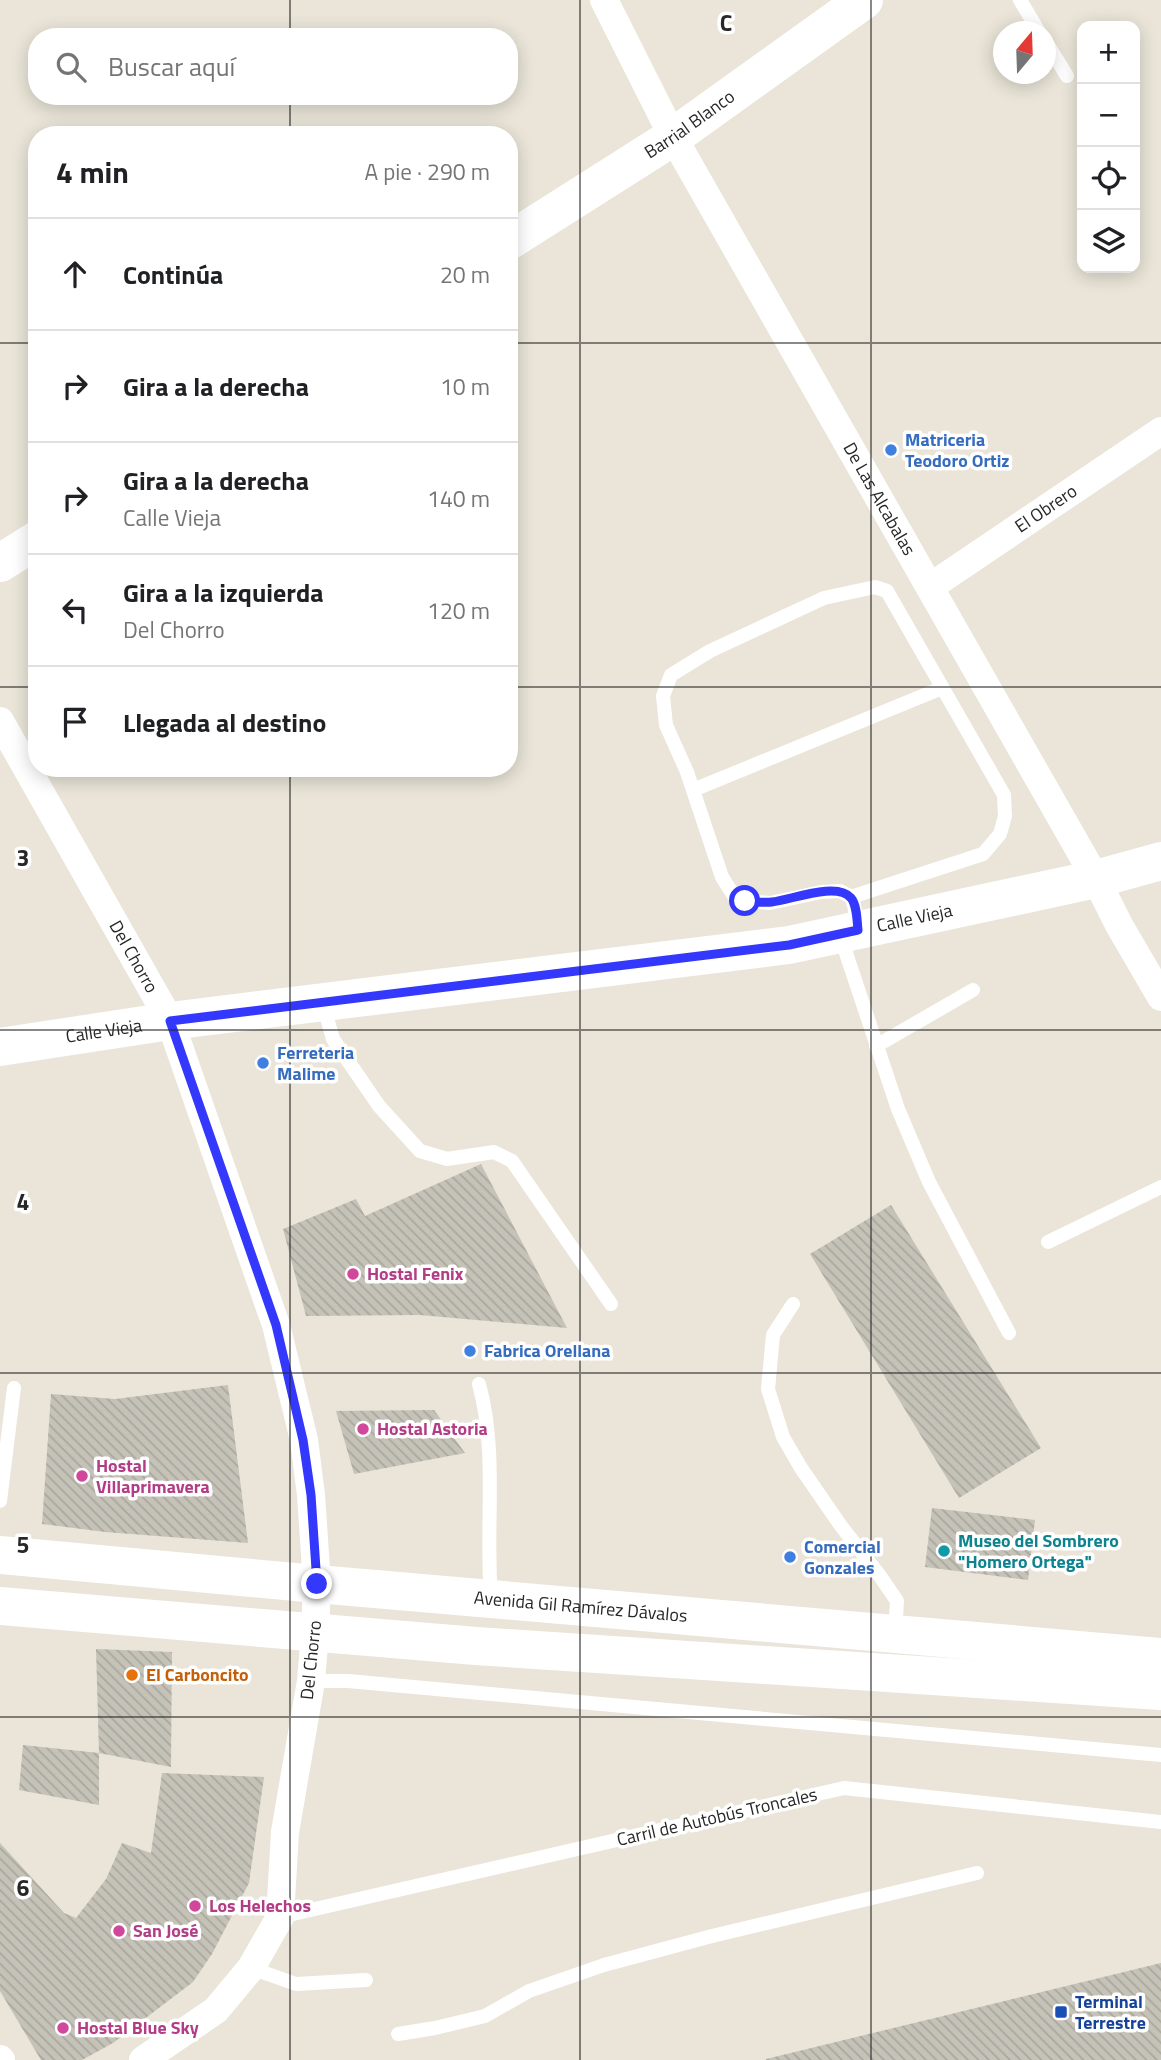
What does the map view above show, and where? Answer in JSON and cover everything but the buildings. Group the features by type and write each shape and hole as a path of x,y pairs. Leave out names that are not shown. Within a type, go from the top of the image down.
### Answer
{"main road":[{"name":"Barrial Blanco","path":"518,235 673,137 864,0"},
{"name":"Calle Vieja","path":"0,1047 170,1021 789,945 850,920 1097,879 1161,861"},
{"name":"Avenida Gil Ramírez Dávalos","path":"0,1555 1161,1657"},
{"path":"0,1606 490,1647 1161,1691"}],"street":[{"name":"De Las Alcabalas","path":"604,0 673,137 1097,879 1119,925 1161,997"},
{"name":"El Obrero","path":"930,587 1161,431"},
{"name":"Del Chorro","path":"0,721 28,770"},
{"name":"Del Chorro","path":"32,777 170,1021 279,1336 303,1440 311,1495 317,1584 315,1633 311,1681 285,1832 280,1917 251,1968 216,2010 143,2060"}],"lane":[{"path":"1020,0 1032,21"},
{"path":"1056,59 1067,76"},
{"path":"850,920 983,854 1000,834 1005,816 1004,795 887,591 875,587 824,598 710,651 671,675 663,696 666,725 693,790 722,877 734,896 745,901 770,903 821,892 840,891 850,920 876,1046 898,1109 929,1182 1010,1333"},
{"path":"693,790 942,688"},
{"path":"876,1046 973,990"},
{"path":"323,1003 333,1039 379,1106 420,1151 447,1159 494,1152 512,1161 611,1304"},
{"path":"1048,1242 1161,1187"},
{"path":"793,1304 773,1335 768,1389 783,1437 801,1468 897,1601 895,1634"},
{"path":"479,1384 485,1406 489,1472 492,1599"},
{"path":"0,1501 15,1388"},
{"path":"311,1681 348,1681 1161,1755"},
{"name":"Carril de Autobús Troncales","path":"280,1917 844,1788 1161,1822"},
{"path":"398,2034 485,2016 529,1991 604,1965 712,1936 976,1873"},
{"path":"251,1968 296,1984 366,1980"}],"place":[{"name":"Matriceria Teodoro Ortiz","path":"891,450"},
{"name":"Ferreteria Malime","path":"263,1063"},
{"name":"Hostal Fenix","path":"353,1274"},
{"name":"Fabrica Orellana","path":"470,1351"},
{"name":"Hostal Astoria","path":"363,1429"},
{"name":"Hostal Villaprimavera","path":"82,1476"},
{"name":"Museo del Sombrero \"Homero Ortega\"","path":"944,1551"},
{"name":"Comercial Gonzales","path":"790,1557"},
{"name":"El Carboncito","path":"132,1675"},
{"name":"Los Helechos","path":"195,1906"},
{"name":"San José","path":"119,1931"},
{"name":"Terminal Terrestre","path":"1061,2012"},
{"name":"Hostal Blue Sky","path":"63,2028"}],"route":[{"path":"317,1584 311,1495 291,1382 256,1265 170,1021 789,945 858,930 851,897 840,891 821,892 770,903 745,901"}]}
